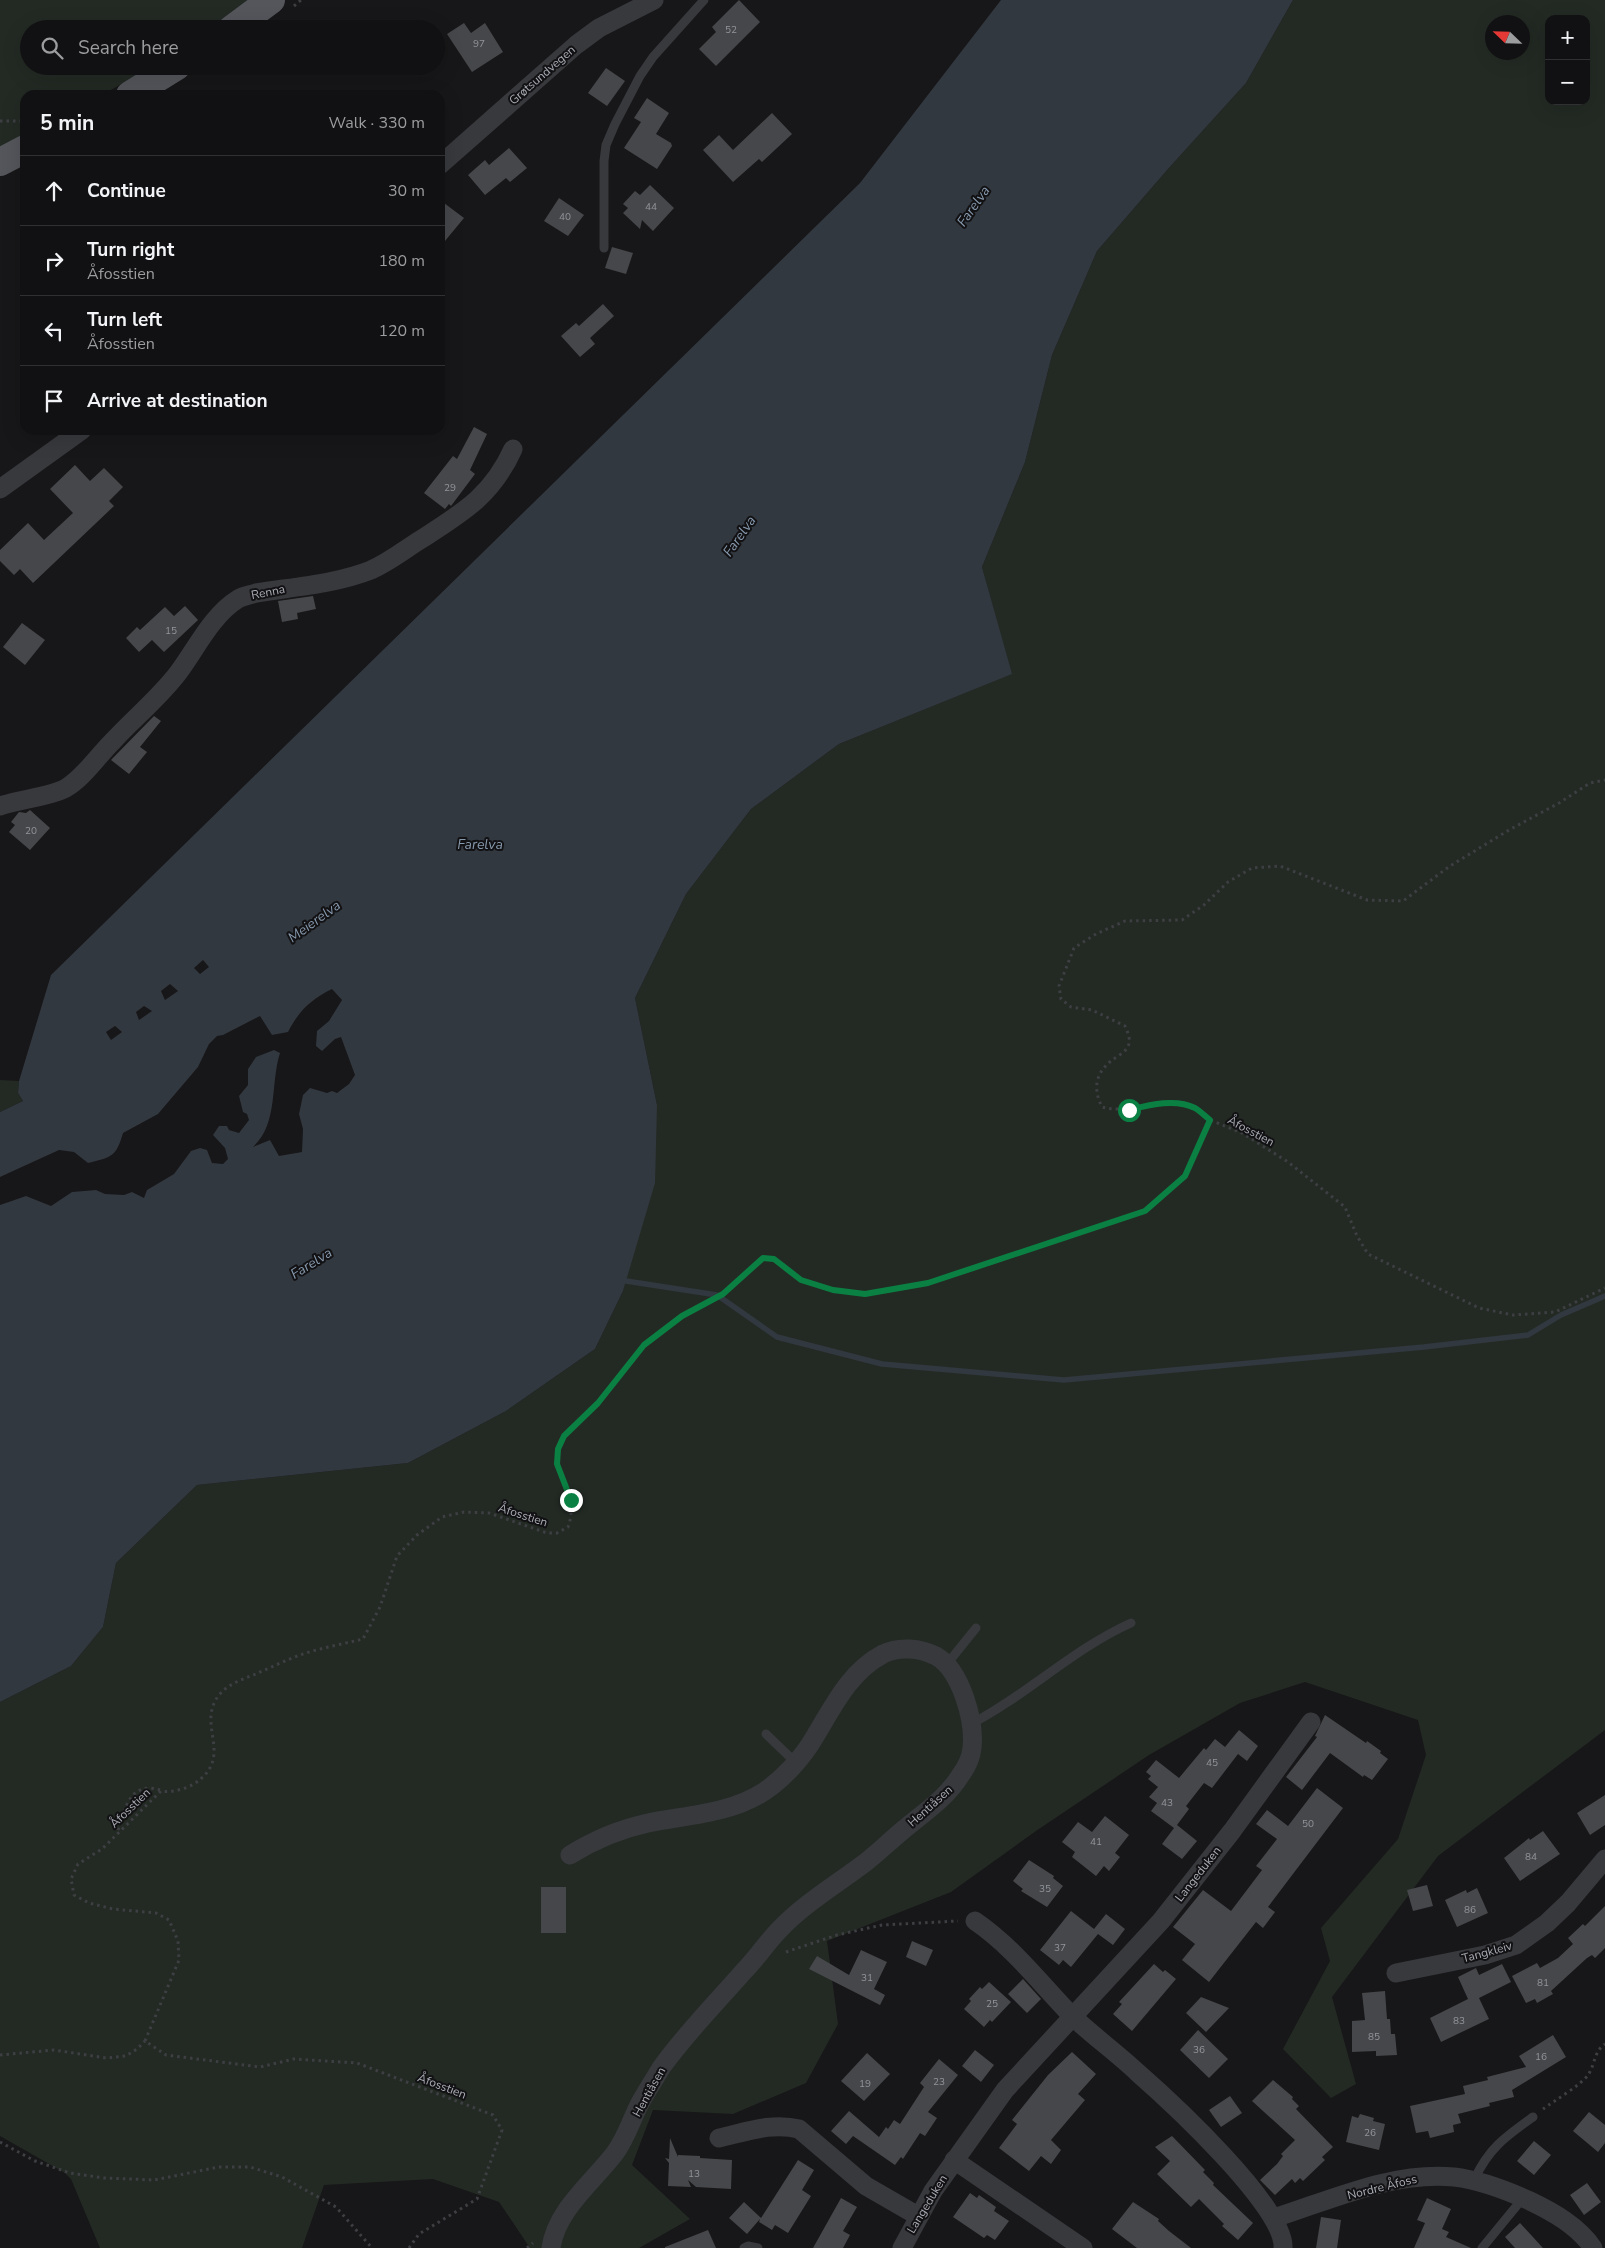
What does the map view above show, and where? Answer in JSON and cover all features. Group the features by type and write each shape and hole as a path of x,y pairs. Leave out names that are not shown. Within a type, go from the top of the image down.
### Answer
{"main road":[{"path":"244,20 271,0"},
{"path":"138,90 162,75"},
{"path":"0,162 20,152"}],"street":[{"name":"Grøtsundvegen","path":"445,161 576,45 599,28 654,0"},
{"path":"0,489 75,435"},
{"name":"Renna","path":"0,806 15,800 54,793 67,787 82,775 111,742 166,687 219,616 234,602 256,593 356,575 389,561 466,510 495,482 504,470 513,449"},
{"path":"570,1855 591,1842 622,1830 647,1823 702,1815 741,1802 764,1791 795,1762 814,1739 834,1702 850,1683 884,1653 904,1648 916,1650 934,1656 947,1664"},
{"name":"Hentiåsen","path":"551,2248 562,2218 617,2150 631,2125 639,2105 661,2069 693,2026 780,1929 808,1903 867,1860 948,1792 969,1760 972,1745 971,1724 957,1678 947,1664"},
{"name":"Langeduken","path":"902,2248 918,2216 954,2160 1005,2090 1161,1921 1232,1831 1311,1722"},
{"name":"Tangkleiv","path":"1396,1973 1485,1955 1516,1945 1547,1923 1605,1859"},
{"path":"975,1921 1004,1942 1073,2016 1139,2073 1193,2125 1244,2180 1274,2218 1284,2241 1283,2248"},
{"path":"719,2138 772,2126 799,2129 866,2186 918,2216"},
{"name":"Langeduken","path":"954,2160 1082,2248"},
{"name":"Nordre Åfoss","path":"1274,2218 1403,2179 1429,2176 1454,2177 1474,2180 1523,2198 1562,2218 1593,2248"}],"lane":[{"path":"604,248 604,161 606,146 615,124 640,76 653,57 704,0"},
{"path":"971,1724 1000,1709 1113,1630 1131,1623"},
{"path":"947,1664 976,1628"},
{"path":"766,1734 795,1762"},
{"path":"1474,2180 1482,2164 1499,2142 1533,2117"},
{"path":"1482,2248 1523,2198"},
{"path":"744,2248 748,2246 758,2248"}],"path":[{"path":"0,121 20,121"},
{"path":"1210,1120 1194,1107 1178,1104 1156,1104 1129,1110 1112,1110 1102,1107 1095,1093 1099,1077 1108,1063 1128,1048 1130,1038 1125,1026 1092,1010 1071,1007 1061,999 1060,986 1066,965 1074,948 1096,934 1125,921 1182,920 1204,905 1228,882 1252,868 1280,866 1368,900 1403,901 1450,866 1508,830 1590,784 1605,780"},
{"name":"Åfosstien","path":"409,2248 420,2234 477,2199 502,2130 493,2115 357,2063 294,2059 260,2067 166,2055 144,2041 178,1960 178,1941 169,1920 156,1913 113,1909 89,1903 74,1895 71,1879 78,1864 102,1849 118,1831 161,1791 166,1792 188,1787 202,1778 212,1765 215,1752 210,1720 212,1707 229,1685 301,1654 363,1639 380,1607 397,1556 417,1535 442,1517 464,1512 489,1513 546,1532 557,1533 568,1528 571,1517 571,1500 557,1464 558,1449 564,1436 598,1403 644,1345 682,1316 723,1294 763,1258 774,1259 801,1280 833,1290 865,1294 928,1283 1145,1211 1185,1176 1210,1120 1242,1133 1288,1162 1345,1208 1357,1236 1368,1254 1480,1308 1513,1316 1556,1312 1605,1288"},
{"path":"118,1831 125,1806 134,1794 142,1788 161,1791"},
{"path":"779,1956 802,1946 882,1925 975,1921"},
{"path":"0,2055 54,2050 106,2058 126,2056 137,2049 144,2041"},
{"path":"1533,2117 1588,2075 1595,2056 1601,2046 1605,2044"},
{"path":"0,2142 44,2164 70,2172 104,2178 154,2180 219,2167 250,2167 282,2177 336,2207 372,2248"}],"shaded area":[{"path":"0,0 254,0 226,20 20,20 20,75 137,75 111,90 20,90 20,138 0,148"},
{"path":"1293,0 1605,0 1605,1730 1438,1856 1332,1997 1356,2084 1331,2098 1283,2049 1330,1961 1321,1928 1398,1839 1426,1755 1418,1720 1305,1682 1240,1703 1149,1755 1036,1831 951,1892 827,1941 838,2024 806,2083 733,2114 653,2110 632,2165 690,2219 639,2248 530,2248 499,2202 433,2179 324,2185 302,2248 100,2248 71,2179 65,2173 0,2136 0,1702 71,1666 103,1627 116,1563 197,1485 408,1463 506,1411 595,1349 623,1291 632,1258 657,1105 635,998 686,894 751,809 839,744 1011,674 982,567 1025,462 1052,355 1097,251 1246,83"},
{"path":"0,1080 19,1081 18,1093 23,1101 0,1112"}],"water":[{"name":"Farelva","path":"1001,0 1293,0 1246,83 1097,251 1052,355 1025,462 982,567 1012,674 839,744 751,809 686,894 635,998 657,1105 655,1183 623,1291 595,1349 506,1411 408,1463 197,1485 116,1563 103,1627 71,1666 0,1702 0,1205 26,1196 51,1206 72,1192 96,1190 105,1194 124,1195 132,1192 144,1198 147,1190 174,1174 191,1151 200,1148 207,1150 212,1163 223,1164 228,1159 225,1148 213,1135 219,1126 227,1126 229,1130 239,1133 249,1120 247,1114 243,1112 239,1096 248,1085 248,1069 256,1057 274,1050 280,1053 270,1115 267,1127 253,1147 270,1140 279,1156 302,1152 303,1129 299,1114 303,1095 310,1088 327,1093 332,1091 337,1093 349,1084 355,1075 341,1037 335,1039 322,1051 316,1046 317,1031 329,1021 342,1000 332,989 317,997 306,1007 296,1018 288,1032 272,1035 260,1016 223,1035 217,1036 209,1044 198,1067 158,1114 123,1133 118,1147 112,1155 88,1163 74,1152 59,1150 0,1177 0,1112 23,1101 18,1093 19,1081 51,975 860,183","holes":["203,960 209,967 200,974 194,968","170,984 178,991 165,1000 161,991","144,1006 152,1011 139,1020 136,1012","115,1026 122,1032 111,1040 106,1032"]}],"building":[{"path":"739,0 760,22 716,66 699,49 716,32 712,27"},
{"path":"464,23 471,33 485,23 503,52 472,72 447,34"},
{"path":"606,68 625,81 607,106 588,93"},
{"path":"647,98 669,113 656,134 671,143 672,146 657,169 624,148 641,122 634,118"},
{"path":"772,113 792,134 762,162 759,159 733,182 703,150 719,135 733,150"},
{"path":"509,148 527,168 510,182 506,178 485,195 468,175 485,160 489,165"},
{"path":"650,185 674,208 653,231 642,220 640,229 623,213 628,208 623,204 635,191 640,195"},
{"path":"559,198 584,215 568,236 544,221"},
{"path":"445,204 464,218 445,241"},
{"path":"612,247 633,253 626,274 605,268"},
{"path":"603,304 614,316 590,338 595,344 580,357 561,336 576,323 579,326"},
{"path":"474,427 487,434 470,470 475,474 451,506 449,504 445,509 424,493 453,456 457,459"},
{"path":"75,465 90,481 104,468 123,487 109,501 114,506 33,583 20,569 14,575 0,561 0,550 28,523 44,540 73,513 50,489"},
{"path":"313,596 316,609 297,613 298,619 282,622 278,601"},
{"path":"185,606 198,620 164,652 152,640 139,652 126,638 137,627 140,630 165,607 174,616"},
{"path":"22,623 45,640 25,665 3,647"},
{"path":"154,716 161,721 140,747 147,752 129,774 111,760"},
{"path":"30,810 50,828 30,850 9,832 15,825 11,822 19,812 26,813"},
{"path":"1325,1715 1366,1743 1367,1741 1381,1751 1380,1753 1388,1759 1372,1780 1364,1775 1363,1777 1330,1753 1302,1790 1286,1777 1317,1737 1315,1736"},
{"path":"1239,1730 1258,1746 1247,1761 1238,1754 1212,1788 1204,1783 1186,1806 1189,1809 1177,1825 1197,1841 1182,1859 1162,1844 1174,1828 1151,1811 1157,1803 1149,1797 1158,1787 1148,1779 1151,1776 1146,1772 1156,1760 1179,1778 1204,1748 1206,1750 1215,1739 1225,1747"},
{"path":"1317,1788 1343,1808 1268,1907 1275,1912 1263,1928 1256,1922 1209,1982 1182,1960 1195,1944 1173,1927 1203,1890 1231,1911 1262,1870 1256,1866 1277,1839 1256,1824 1267,1810 1288,1826"},
{"path":"1605,1795 1605,1825 1590,1835 1577,1813"},
{"path":"1105,1816 1129,1835 1115,1853 1120,1857 1109,1871 1104,1866 1096,1876 1072,1857 1075,1852 1062,1842 1078,1822 1092,1832"},
{"path":"1543,1831 1560,1854 1520,1881 1504,1858 1529,1838 1530,1840"},
{"path":"1029,1860 1054,1876 1053,1878 1063,1886 1047,1907 1021,1891 1023,1889 1013,1881"},
{"path":"1427,1885 1433,1906 1413,1911 1407,1890"},
{"path":"541,1887 566,1887 566,1933 541,1933"},
{"path":"1477,1888 1488,1913 1457,1927 1445,1900 1466,1890 1467,1893"},
{"path":"1605,1906 1605,1948 1595,1958 1592,1955 1587,1958 1551,1991 1553,1994 1537,2003 1535,1999 1526,2003 1512,1976 1537,1963 1540,1968 1558,1958 1573,1944 1568,1938 1583,1924 1585,1926"},
{"path":"1071,1911 1094,1929 1106,1914 1125,1929 1113,1945 1098,1934 1071,1967 1063,1960 1059,1965 1040,1950"},
{"path":"912,1941 933,1950 926,1966 906,1957"},
{"path":"861,1950 887,1962 874,1989 885,1995 880,2005 809,1969 817,1956 849,1975"},
{"path":"1154,1964 1163,1972 1165,1970 1176,1979 1132,2031 1113,2014 1122,2004 1119,2002"},
{"path":"1502,1964 1511,1982 1479,1998 1489,2019 1441,2042 1430,2018 1468,1999 1458,1977 1476,1968 1479,1975"},
{"path":"1023,1979 1041,1999 1027,2013 1008,1994"},
{"path":"989,1982 1011,2002 992,2022 990,2020 984,2027 964,2009 971,2001 969,1999 980,1987 982,1989"},
{"path":"1385,1991 1387,2019 1390,2019 1391,2034 1395,2034 1397,2055 1376,2056 1376,2051 1352,2052 1352,2021 1365,2020 1362,1993"},
{"path":"1201,1997 1229,2008 1206,2032 1186,2013"},
{"path":"1198,2030 1228,2059 1209,2078 1180,2050"},
{"path":"1553,2035 1566,2057 1512,2090 1514,2097 1489,2103 1490,2106 1458,2114 1461,2123 1453,2125 1454,2132 1430,2138 1428,2131 1416,2133 1410,2106 1465,2094 1463,2086 1488,2080 1487,2077 1526,2067 1519,2056"},
{"path":"975,2050 994,2065 981,2082 962,2066"},
{"path":"1072,2052 1096,2074 1078,2094 1085,2100 1051,2140 1061,2150 1051,2164 1041,2156 1029,2171 999,2148 1017,2124 1012,2120 1048,2075"},
{"path":"867,2053 890,2074 864,2101 841,2081"},
{"path":"939,2059 958,2075 928,2112 937,2118 925,2136 920,2133 903,2159 901,2157 895,2165 853,2136 846,2144 831,2131 849,2111 879,2137 894,2120 900,2124 924,2087 920,2083"},
{"path":"1273,2080 1293,2097 1292,2099 1299,2106 1296,2109 1333,2147 1322,2157 1325,2160 1303,2181 1300,2178 1295,2183 1292,2179 1275,2195 1260,2180 1277,2164 1283,2156 1281,2154 1295,2140 1252,2101"},
{"path":"1230,2096 1242,2113 1221,2127 1209,2110"},
{"path":"1589,2112 1605,2125 1605,2143 1598,2152 1573,2131"},
{"path":"1360,2114 1374,2118 1373,2121 1385,2124 1379,2150 1346,2142 1352,2116 1358,2118"},
{"path":"1172,2136 1205,2170 1203,2172 1214,2183 1213,2185 1253,2223 1238,2240 1222,2226 1224,2224 1199,2199 1191,2207 1157,2174 1170,2161 1155,2147"},
{"path":"670,2138 678,2157 678,2155 700,2156 700,2158 732,2160 731,2189 696,2187 688,2180 691,2187 668,2186 669,2163 665,2158 669,2159"},
{"path":"1534,2141 1551,2155 1534,2175 1517,2161"},
{"path":"798,2160 814,2170 802,2190 811,2196 788,2233 775,2225 772,2230 759,2222 760,2219 747,2234 729,2218 744,2202 761,2218"},
{"path":"1587,2183 1601,2202 1584,2215 1570,2195"},
{"path":"970,2193 977,2198 979,2195 996,2207 994,2211 1009,2221 995,2240 987,2235 984,2238 953,2217"},
{"path":"841,2198 857,2207 843,2231 850,2235 843,2248 813,2248"},
{"path":"1427,2198 1451,2209 1442,2229 1449,2232 1446,2237 1471,2248 1414,2248 1425,2223 1417,2220"},
{"path":"1133,2202 1159,2219 1158,2221 1169,2231 1191,2248 1137,2248 1112,2229"},
{"path":"1321,2217 1341,2220 1337,2248 1316,2248"},
{"path":"1520,2223 1543,2248 1515,2248 1505,2237"},
{"path":"708,2230 716,2248 665,2248 665,2247"}],"waterway":[{"path":"626,1281 717,1295 777,1337 882,1364 1064,1380 1424,1347 1528,1335 1561,1315 1605,1296"}],"route":[{"path":"571,1500 557,1464 558,1449 564,1436 598,1403 644,1345 682,1316 723,1294 763,1258 774,1259 801,1280 833,1290 865,1294 928,1283 1145,1211 1185,1176 1210,1120 1194,1107 1178,1104 1156,1104 1129,1110"}],"water label":[{"name":"Meierelva","path":"314,921"}]}
